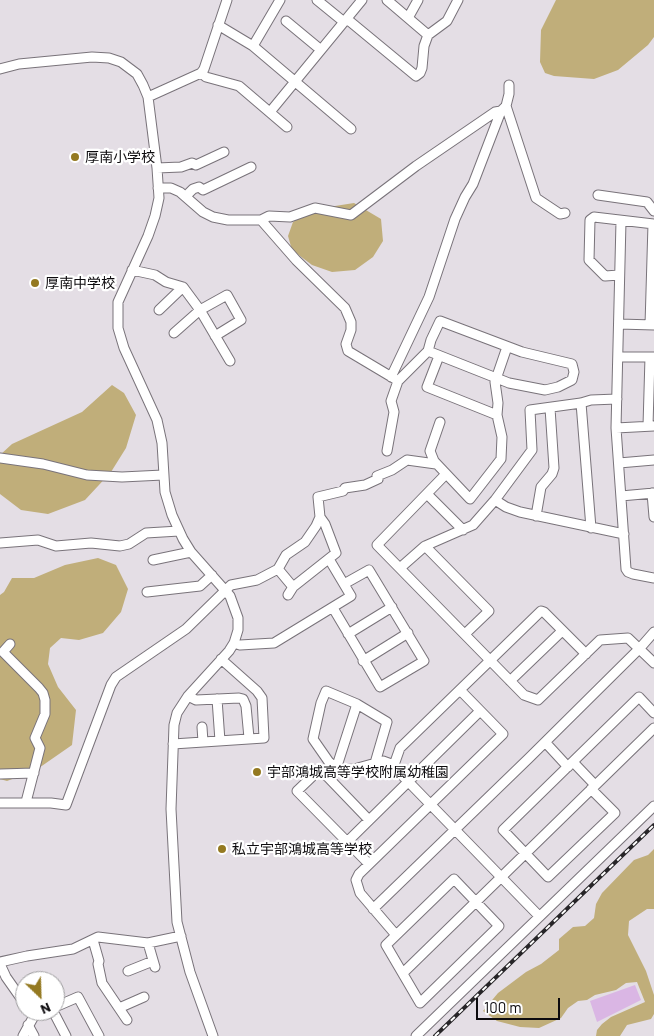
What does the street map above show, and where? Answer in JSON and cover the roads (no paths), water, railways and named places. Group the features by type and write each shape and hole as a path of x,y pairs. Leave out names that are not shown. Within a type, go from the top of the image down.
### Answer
{"street":[{"path":"148,97 204,69 227,0"},
{"path":"253,46 280,0"},
{"path":"317,0 416,76 422,68 424,46 428,35 447,21 458,0"},
{"path":"270,112 362,0"},
{"path":"387,0 428,35"},
{"path":"408,18 418,0"},
{"path":"286,21 322,50"},
{"path":"218,25 253,46 351,129"},
{"path":"0,69 19,64 109,58 121,62 137,74 148,97 157,168 157,207 148,236 118,302 118,328 124,348 157,420 162,443 166,499 179,531 191,552 234,602 238,618 238,630 234,643 188,696 177,713 174,725 171,809 177,922 190,972 213,1036"},
{"path":"201,72 206,77 239,86 287,127"},
{"path":"387,451 394,412 391,401 395,379 429,298 455,219 473,184 509,94 509,85"},
{"path":"503,109 536,198 560,214 565,213"},
{"path":"158,188 171,188 186,196 203,212 213,218 261,220 270,216 290,217 315,208 350,215 416,166 495,112 503,109"},
{"path":"157,168 181,167 192,163 196,165 224,152"},
{"path":"186,196 193,189 199,187 202,190 251,167"},
{"path":"598,195 647,202 654,211"},
{"path":"618,324 652,325 653,224 594,217 590,220 589,260 605,276 619,275"},
{"path":"261,220 296,260 345,308 351,322 351,330 346,344 348,351 395,379"},
{"path":"621,221 616,428 626,569 628,572 654,578"},
{"path":"132,270 155,276 183,288 200,310 230,361"},
{"path":"160,310 183,288"},
{"path":"174,333 200,310 227,295 241,320 215,336"},
{"path":"395,379 428,351 440,321 522,352 572,364 574,372 572,380 558,387 545,390 510,383 428,351"},
{"path":"440,422 430,451 436,464 470,499 501,459 502,437 497,415 498,403 495,382 507,346"},
{"path":"439,356 427,387 497,415"},
{"path":"616,428 651,426 652,357 618,357"},
{"path":"400,568 425,546 473,525 495,500 532,450 530,410 591,400 617,399"},
{"path":"581,403 591,528"},
{"path":"536,516 541,487 552,474 554,468 550,408"},
{"path":"0,458 43,464 87,475 122,477 163,474"},
{"path":"278,569 290,591 336,553 325,524 320,517 318,498 343,491 344,488 365,484 378,479 377,476 392,470 406,460 436,464"},
{"path":"619,463 654,460"},
{"path":"446,474 377,545 524,695 538,700 600,640 628,638 654,663"},
{"path":"620,496 653,493 654,517"},
{"path":"427,494 463,530"},
{"path":"495,500 506,507 536,516 624,534"},
{"path":"0,804 26,802 66,805 114,680 186,629 231,585 257,580 278,569 286,555 309,538 320,517"},
{"path":"0,543 38,540 56,546 91,543 120,546 129,544 146,533 179,531"},
{"path":"425,546 489,611 466,634"},
{"path":"153,560 191,552"},
{"path":"234,643 240,645 274,643 351,596 329,559"},
{"path":"333,608 380,687 424,660 369,570 344,584"},
{"path":"146,592 200,586 212,576"},
{"path":"348,634 392,607"},
{"path":"394,765 400,748 541,611 586,654"},
{"path":"510,681 562,631"},
{"path":"373,909 545,742 654,632"},
{"path":"363,661 408,633"},
{"path":"10,644 3,652 40,688 45,700 45,714 35,738 40,748 26,802"},
{"path":"173,744 264,738 262,698 257,691 221,659"},
{"path":"396,935 360,893 356,880 359,874 503,734 460,690"},
{"path":"375,763 387,722 357,704 326,691 321,703 313,738 329,762 337,769 354,769 383,761 394,765 454,830 539,916"},
{"path":"188,696 196,700 239,698 243,700 246,706 249,738"},
{"path":"545,742 571,764 615,813 548,877 503,830 571,764 639,697 654,712"},
{"path":"217,699 220,741"},
{"path":"331,781 337,769 357,704"},
{"path":"347,842 480,712"},
{"path":"202,727 203,742"},
{"path":"403,974 654,728"},
{"path":"369,820 320,769 297,791 369,864"},
{"path":"0,774 34,773"},
{"path":"416,1036 654,806"},
{"path":"454,879 500,926 420,1003 386,944 396,935 454,879"},
{"path":"15,990 6,977 0,963 26,956 72,949 104,936 148,944 181,936"},
{"path":"93,940 99,961 102,983 127,1020"},
{"path":"128,971 154,964 148,944"},
{"path":"65,1003 78,997 99,1036"},
{"path":"119,1008 144,997"},
{"path":"23,1036 29,1021"},
{"path":"58,1021 66,1036"},
{"path":"28,1025 34,1036"}],"railway":[{"path":"435,1036 654,825"}],"place":[{"name":"厚南小学校","path":"75,157"},
{"name":"厚南中学校","path":"35,283"},
{"name":"宇部鴻城高等学校附属幼稚園","path":"257,772"},
{"name":"私立宇部鴻城高等学校","path":"222,849"}]}
